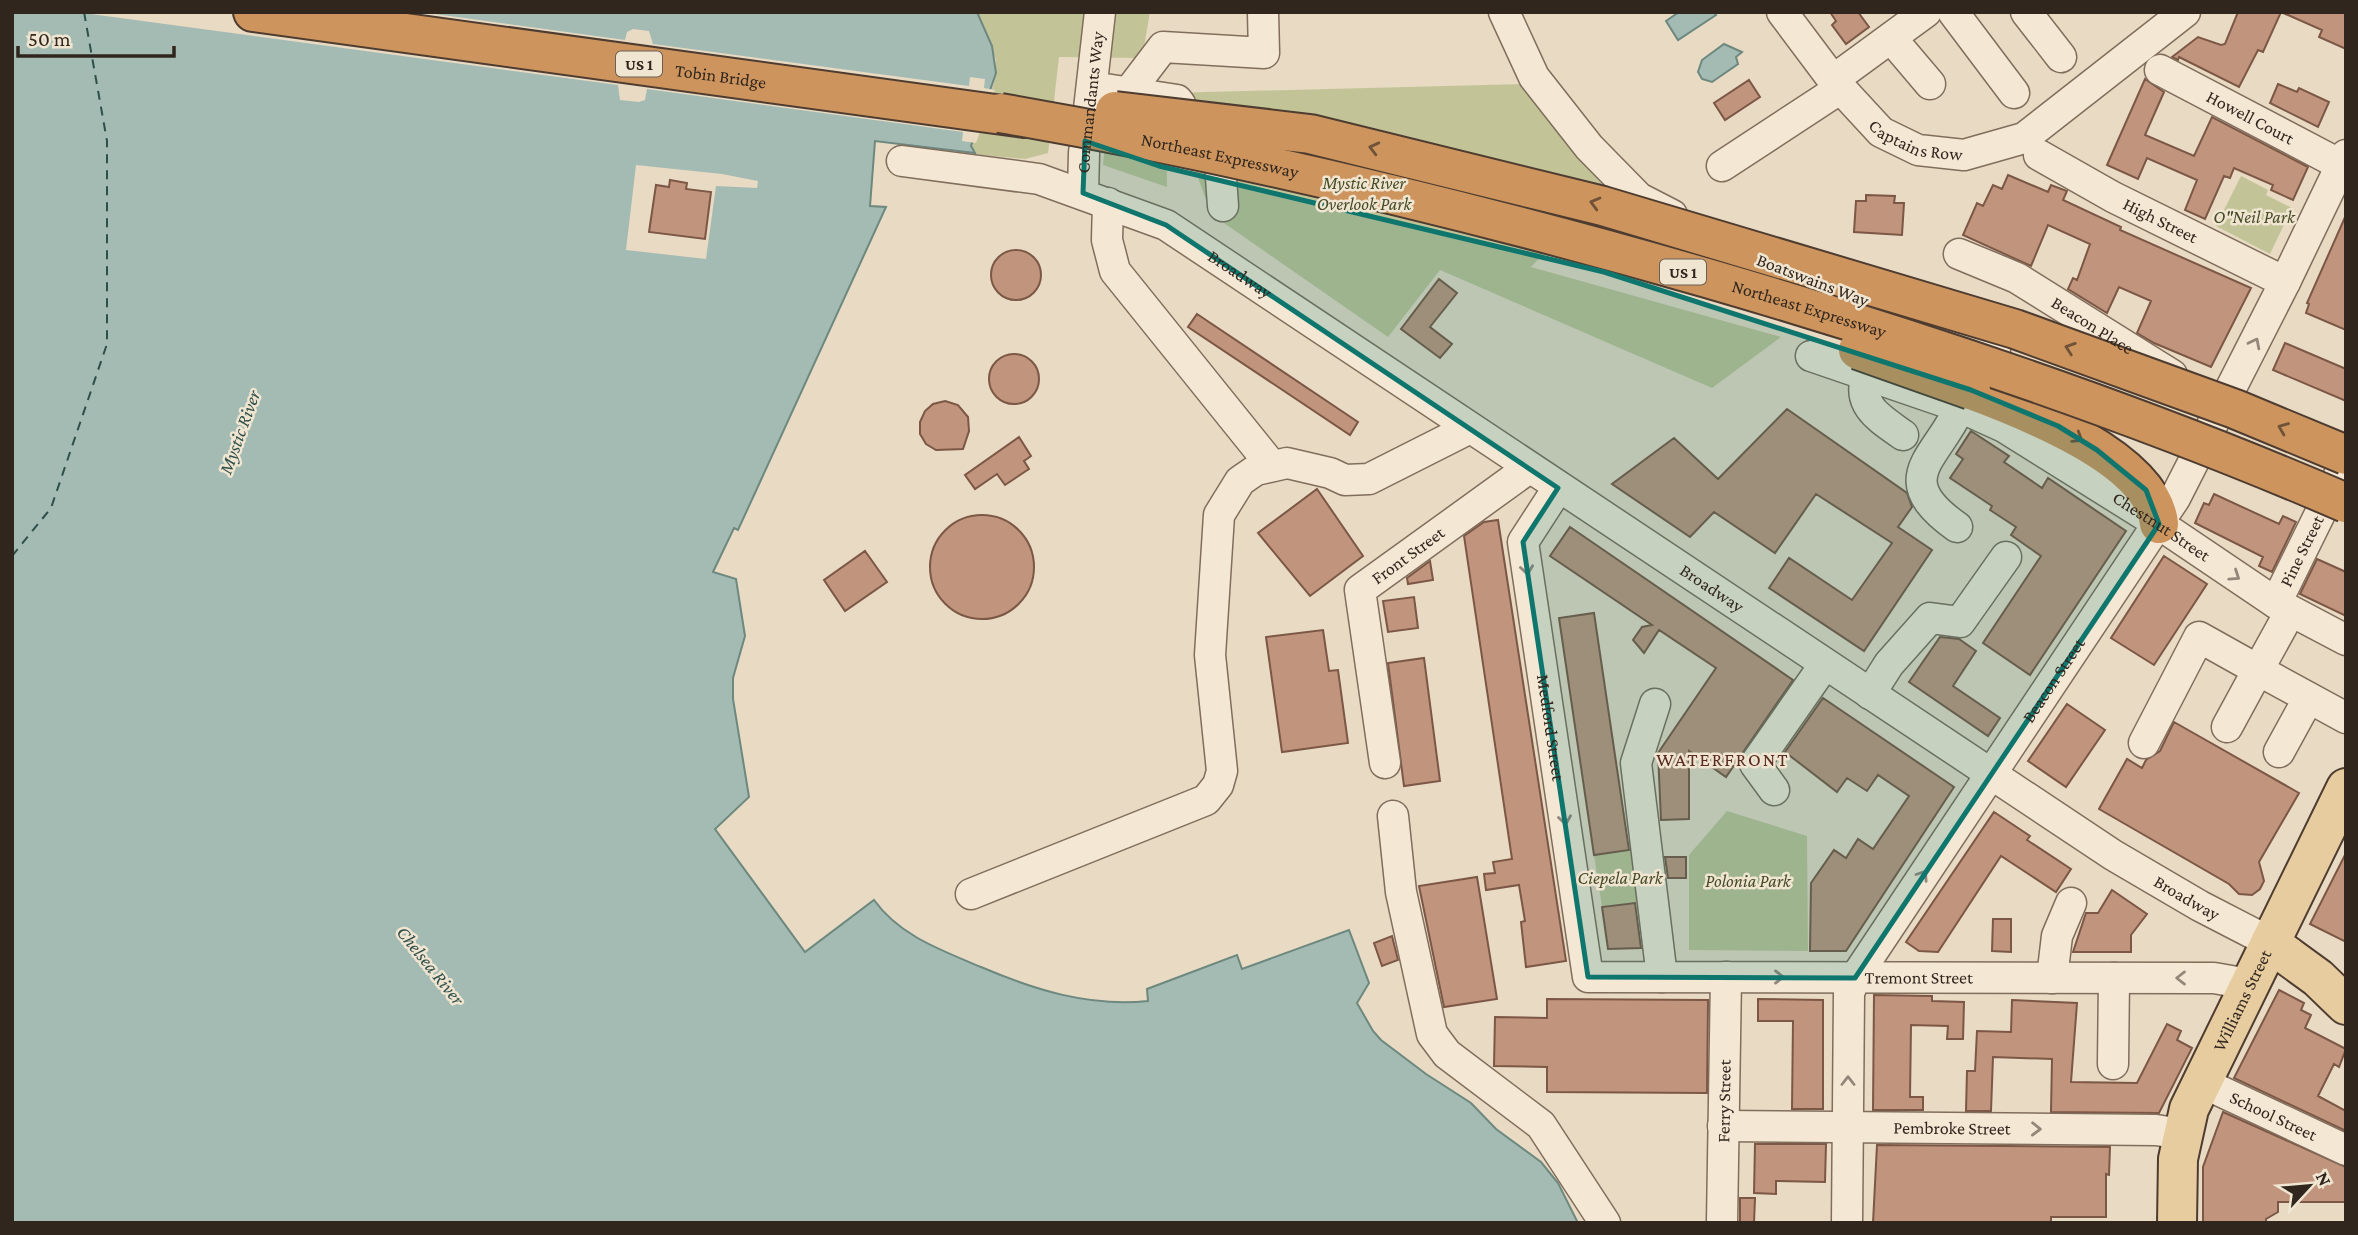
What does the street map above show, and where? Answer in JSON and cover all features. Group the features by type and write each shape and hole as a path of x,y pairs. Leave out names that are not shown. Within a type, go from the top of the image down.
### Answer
{"highway":[{"name":"Tobin Bridge","path":"254,12 1025,117"},
{"path":"1025,117 1115,111 1246,124 1357,143 1531,187 1783,257 2015,329 2235,409 2346,455"},
{"path":"1025,117 1159,166 1353,209 1604,272 1818,336 1969,403 2058,426 2097,450 2146,490 2154,503 2159,524"},
{"name":"Northeast Expressway","path":"1025,117 1162,142 1335,180 1668,266 2002,369 2145,421 2346,502"}],"main road":[{"name":"Williams Street","path":"2177,1223 2177,1172 2182,1134 2201,1082 2343,801"},
{"path":"2270,943 2318,978 2346,1005"}],"street":[{"name":"Commandants Way","path":"1100,12 1084,153 1115,271 1272,466"},
{"path":"1128,93 1163,47 1264,53 1263,12"},
{"name":"Boatswains Way","path":"1504,12 1534,77 1589,147 1639,198 1753,257 2217,417"},
{"name":"Captains Row","path":"1782,12 1837,84 1881,132 1918,150 1964,155 2024,138 2185,12"},
{"path":"1722,166 1837,84 1926,12"},
{"path":"1953,12 2014,93"},
{"path":"2026,12 2061,57"},
{"path":"1891,38 1930,84"},
{"name":"Howell Court","path":"2160,70 2343,160"},
{"path":"1092,87 1177,100 1219,149 1223,206"},
{"name":"High Street","path":"2039,155 2113,197 2286,282"},
{"name":"Beacon Street","path":"1847,1223 1849,993 1855,978 2159,524 2286,282 2343,160"},
{"name":"Broadway","path":"902,161 1039,179 1166,225 2122,861 2270,943 2346,980"},
{"name":"Beacon Place","path":"1959,254 2017,278 2217,417"},
{"path":"1811,356 1867,376 1969,403 1927,457 1922,470 1926,493 1933,508 1957,527"},
{"path":"1867,376 1863,390 1866,403 1874,413 1903,435"},
{"path":"971,894 1206,800 1212,793 1222,771 1210,655 1219,515 1240,481 1256,470 1287,463 1330,473 1345,480 1369,479 1469,428"},
{"name":"Pine Street","path":"2227,727 2258,670 2346,461"},
{"name":"Front Street","path":"1385,763 1360,590 1529,468"},
{"name":"Medford Street","path":"1558,488 1523,542 1588,977"},
{"name":"Chestnut Street","path":"2159,524 2283,608 2346,640"},
{"path":"1870,694 1889,664 1930,618 1959,622 2006,557"},
{"path":"2144,743 2199,637 2346,718"},
{"path":"1774,790 1755,764 1778,726 1825,664"},
{"path":"2279,752 2308,699"},
{"path":"1655,704 1636,763 1662,977"},
{"path":"1393,816 1401,892 1432,1034 1447,1054 1541,1125 1605,1223"},
{"path":"2052,978 2057,936 2071,903"},
{"name":"Tremont Street","path":"1588,977 2214,978 2237,982 2248,988"},
{"name":"Ferry Street","path":"1722,1223 1726,977"},
{"path":"2113,978 2113,1064"},
{"name":"School Street","path":"2201,1082 2346,1150"},
{"name":"Pembroke Street","path":"1723,1126 2156,1130 2182,1134"}],"highlighted area":[{"path":"1085,141 1159,166 1604,272 1971,390 2058,426 2097,450 2146,490 2159,524 1855,978 1588,977 1523,542 1558,488 1166,225 1083,193"}],"green space":[{"path":"977,12 1150,12 1142,58 1059,57 1048,153 1025,159 981,155 975,153 971,146 994,83 996,60"},
{"name":"Mystic River Overlook Park","path":"1524,84 1608,185 1531,267 1781,337 1712,388 1440,270 1388,337 1211,214 1168,93"},
{"path":"1109,98 1166,104 1167,187 1103,165"},
{"name":"O\"Neil Park","path":"2241,176 2268,190 2266,195 2292,208 2270,254 2216,226"},
{"name":"Polonia Park","path":"1727,811 1807,836 1808,951 1689,950 1689,855"},
{"name":"Ciepela Park","path":"1638,848 1647,901 1602,907 1594,855"}],"water":[{"path":"12,12 977,12 992,46 996,73 971,146 975,153 875,141 870,206 886,207 738,530 734,528 713,572 736,579 745,636 733,678 733,699 749,797 715,829 805,952 874,900 896,923 936,948 1022,983 1083,999 1148,1001 1147,989 1237,955 1242,969 1349,930 1369,983 1357,1003 1373,1031 1426,1074 1471,1103 1496,1129 1541,1162 1558,1183 1578,1223 12,1223"},
{"path":"1679,12 1714,12 1716,15 1678,40 1666,21"},
{"path":"1724,44 1742,52 1736,57 1738,64 1712,82 1702,79 1698,72 1702,60"}],"pier":[{"path":"76,12 420,12 625,40 627,32 633,29 649,31 653,44 969,86 970,77 985,79 984,88 995,90 976,143 962,141 963,132 647,89 645,100 620,100 618,85"},
{"path":"636,165 722,174 758,181 757,188 716,186 706,259 626,250"}],"building":[{"path":"1830,12 1858,12 1869,27 1846,44 1832,25 1836,21"},
{"path":"2238,12 2281,12 2263,52 2258,50 2239,87 2179,57 2178,60 2172,57 2198,37 2225,44"},
{"path":"2281,12 2346,12 2346,49 2319,37 2322,30"},
{"path":"2145,79 2164,92 2145,135 2194,156 2212,117 2308,167 2293,200 2271,190 2273,185 2234,168 2230,178 2224,176 2205,219 2185,210 2197,180 2147,158 2138,179 2107,165"},
{"path":"1749,80 1760,97 1725,120 1714,103"},
{"path":"2278,84 2297,92 2299,88 2329,102 2318,127 2270,103"},
{"path":"2008,175 2048,192 2051,185 2067,191 2063,200 2121,227 2120,230 2251,288 2211,367 2137,333 2151,301 2119,287 2107,313 2068,289 2073,278 2077,280 2090,244 2048,225 2031,266 1963,235 1977,203 1983,206 1993,185 2002,189"},
{"path":"670,180 687,183 686,189 711,192 705,239 649,232 656,185 669,187"},
{"path":"1866,195 1895,196 1894,203 1904,203 1902,235 1854,232 1856,201 1866,201"},
{"path":"2346,215 2346,330 2306,313 2307,303"},
{"path":"1016,250 1034,257 1041,275 1034,293 1016,300 998,293 991,275 998,257"},
{"path":"1439,279 1457,293 1430,327 1452,344 1440,358 1401,329"},
{"path":"1197,314 1358,422 1350,435 1188,327"},
{"path":"2285,343 2346,369 2346,401 2273,370"},
{"path":"1014,354 1032,361 1039,379 1032,397 1014,404 996,397 989,379 996,361"},
{"path":"945,401 958,405 968,417 969,431 963,449 936,450 926,444 920,434 920,422 925,411 933,404"},
{"path":"1787,409 1907,493 1912,507 1898,527 1932,550 1864,651 1769,588 1789,558 1852,600 1892,543 1816,494 1775,553 1714,512 1690,537 1612,484 1674,438 1718,479"},
{"path":"1971,431 2009,456 2004,462 2042,488 2048,478 2126,531 2030,675 1983,643 2041,556 2011,535 2016,527 1990,510 1992,506 1950,478 1963,459 1956,454"},
{"path":"1019,437 1031,456 1024,461 1029,469 1005,485 997,474 975,489 965,475"},
{"path":"1317,489 1363,556 1310,596 1258,533"},
{"path":"2214,494 2279,524 2283,516 2296,522 2272,572 2259,566 2263,557 2195,523 2204,503 2209,505"},
{"path":"982,515 1002,519 1019,530 1030,547 1034,567 1030,587 1019,604 1002,615 982,619 962,615 945,604 934,587 930,567 934,547 945,530 962,519"},
{"path":"1498,520 1566,961 1526,967 1521,922 1525,921 1519,885 1486,890 1484,874 1495,873 1493,862 1512,859 1464,536 1484,522"},
{"path":"1570,527 1793,680 1726,777 1689,751 1689,819 1661,820 1658,753 1716,668 1659,630 1644,653 1633,640 1642,627 1652,625 1550,556"},
{"path":"865,551 887,582 845,611 824,580"},
{"path":"2164,556 2207,584 2154,665 2111,638"},
{"path":"2317,559 2346,572 2346,616 2300,594"},
{"path":"1430,561 1433,580 1408,584 1407,578"},
{"path":"1414,597 1418,628 1388,632 1383,601"},
{"path":"1594,613 1629,850 1594,855 1559,618"},
{"path":"1323,630 1329,671 1338,670 1348,743 1282,752 1266,637"},
{"path":"1940,637 1959,639 1976,651 1953,686 2000,718 1988,736 1909,682"},
{"path":"1424,658 1440,781 1404,786 1388,663"},
{"path":"1823,698 1954,787 1846,951 1810,951 1811,883 1834,850 1846,858 1858,839 1873,849 1909,796 1878,775 1867,791 1847,778 1837,792 1785,752"},
{"path":"2067,704 2105,730 2066,787 2028,761"},
{"path":"2174,722 2299,793 2259,862 2264,881 2260,889 2252,895 2239,894 2229,884 2099,809 2127,759 2142,768 2146,760 2160,751"},
{"path":"1994,812 2030,836 2027,840 2071,869 2056,892 2001,856 1938,952 1919,951 1906,942"},
{"path":"2346,853 2346,942 2310,924"},
{"path":"1665,857 1686,857 1686,878 1668,878"},
{"path":"1477,877 1497,999 1444,1007 1419,886"},
{"path":"2112,890 2147,914 2131,935 2131,952 2073,952 2086,913 2098,913"},
{"path":"1635,903 1641,948 1608,949 1602,907"},
{"path":"1993,919 2011,919 2011,952 1992,951"},
{"path":"1392,936 1398,960 1382,966 1374,943"},
{"path":"2279,990 2304,1003 2301,1010 2311,1015 2305,1028 2346,1049 2339,1067 2334,1064 2318,1096 2346,1111 2346,1131 2234,1078"},
{"path":"1874,995 1932,996 1932,1001 1964,1002 1963,1039 1947,1039 1948,1026 1911,1025 1910,1097 1923,1097 1923,1110 1873,1110"},
{"path":"1547,999 1708,1000 1707,1093 1547,1092 1547,1067 1494,1066 1495,1017 1547,1018"},
{"path":"1758,999 1823,1000 1823,1109 1792,1109 1793,1021 1758,1021"},
{"path":"2012,1000 2077,1003 2071,1082 2137,1083 2167,1024 2181,1031 2177,1040 2192,1048 2159,1113 2051,1112 2052,1059 1993,1057 1991,1111 1966,1111 1967,1071 1975,1071 1977,1031 2011,1032"},
{"path":"2223,1112 2346,1167 2346,1202 2278,1202 2278,1212 2266,1219 2266,1223 2203,1223 2203,1167"},
{"path":"1755,1144 1826,1144 1825,1182 1776,1181 1776,1194 1754,1193"},
{"path":"1877,1145 2110,1147 2109,1175 2106,1174 2106,1217 2051,1217 2051,1223 1873,1223"},
{"path":"1740,1198 1755,1198 1754,1223 1740,1223"}],"ferry route":[{"path":"12,556 51,508 107,344 107,141 84,12"}],"district":[{"name":"WATERFRONT","path":"1723,759"}],"water label":[{"name":"Mystic River","path":"239,432"},
{"name":"Chelsea River","path":"431,965"}]}
